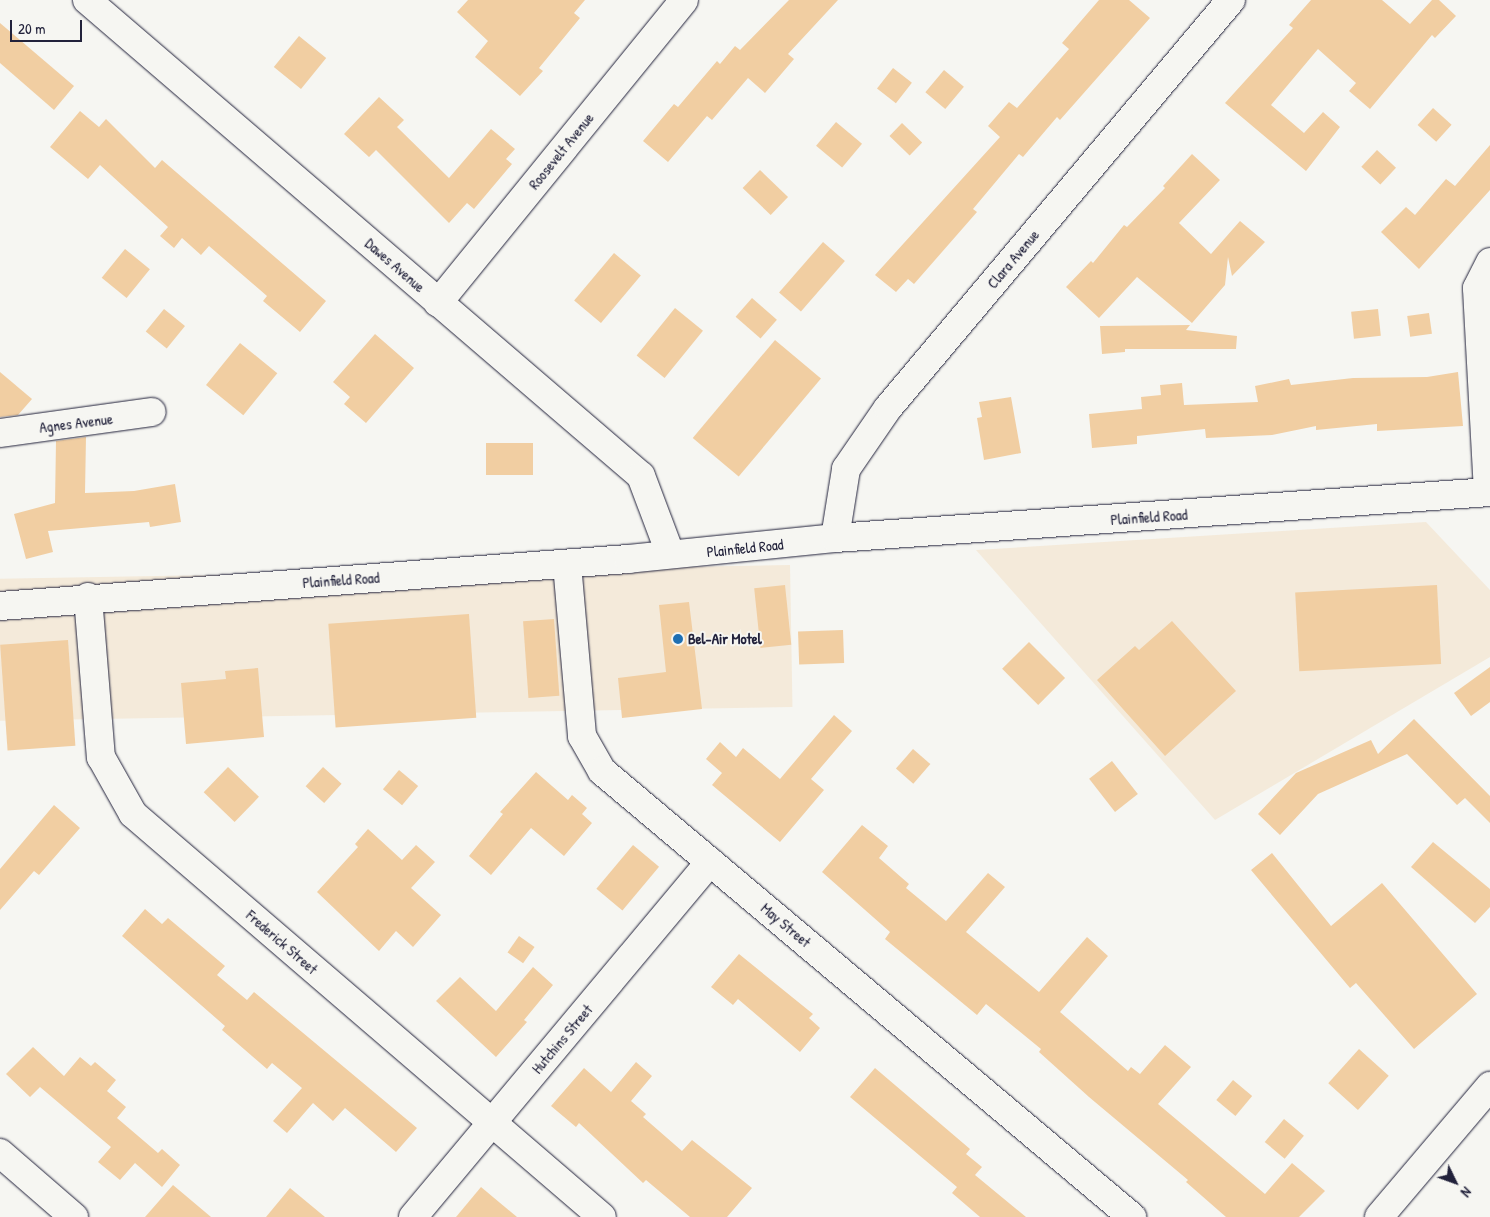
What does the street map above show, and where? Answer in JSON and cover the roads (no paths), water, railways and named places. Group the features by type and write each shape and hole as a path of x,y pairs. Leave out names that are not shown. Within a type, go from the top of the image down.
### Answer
{"street":[{"name":"Dawes Avenue","path":"87,0 641,476 670,553"},
{"name":"Roosevelt Avenue","path":"438,303 684,0"},
{"name":"Clara Avenue","path":"835,538 846,469 888,408 1231,0"},
{"path":"1489,492 1478,288 1490,262"},
{"name":"Agnes Avenue","path":"0,432 152,412"},
{"name":"Plainfield Road","path":"0,606 566,564 835,538 1489,492"},
{"name":"May Street","path":"566,564 582,736 602,771 1132,1217"},
{"name":"Frederick Street","path":"88,598 101,757 133,814 602,1217"},
{"name":"Hutchins Street","path":"413,1217 710,862"},
{"path":"1379,1217 1490,1086"},
{"path":"0,1153 74,1217"}],"place":[{"name":"Bel-Air Motel","path":"678,639"}]}
